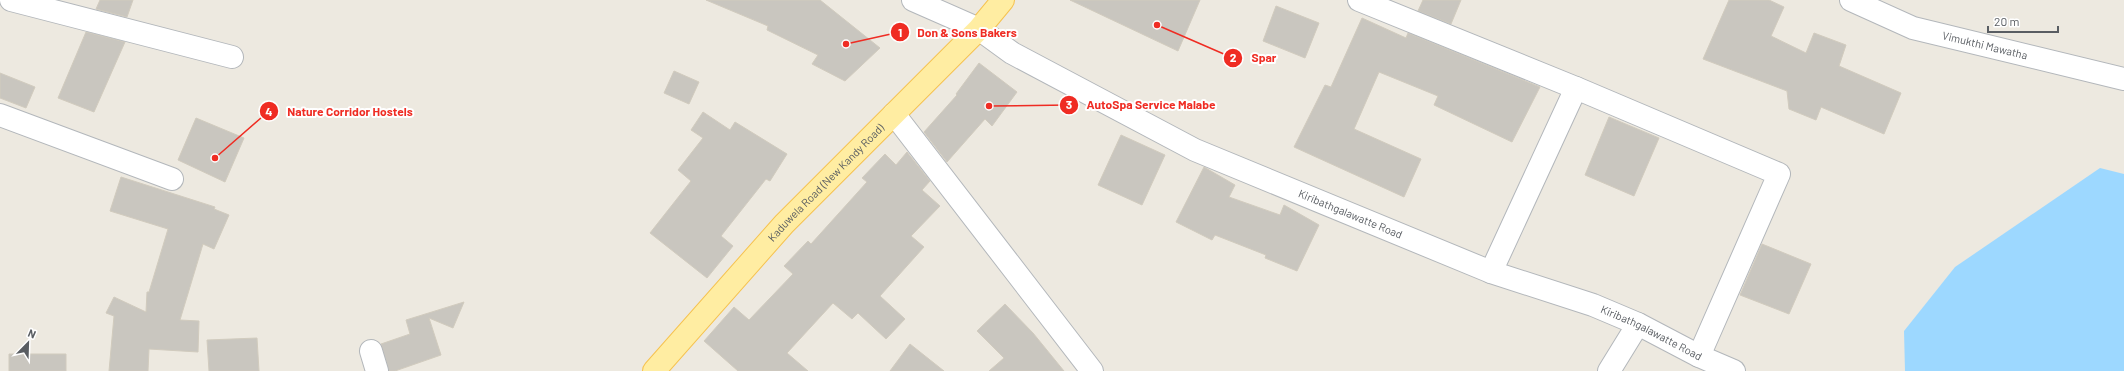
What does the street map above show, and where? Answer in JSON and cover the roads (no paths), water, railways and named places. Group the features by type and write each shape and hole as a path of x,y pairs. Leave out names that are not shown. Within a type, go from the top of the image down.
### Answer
{"main road":[{"name":"Kaduwela Road (New Kandy Road)","path":"654,371 784,224 980,29 1003,0"}],"street":[{"path":"11,0 232,57"},
{"name":"Kiribathgalawatte Road","path":"913,0 980,29 1012,53 1195,150 1491,272 1593,305 1638,324 1699,356 1734,371"},
{"path":"1359,0 1576,88 1779,174 1699,356"},
{"name":"Vimukthi Mawatha","path":"1851,0 1914,28 2124,79"},
{"path":"1491,272 1576,88"},
{"path":"894,114 1092,371"},
{"path":"0,115 172,179"},
{"path":"1609,371 1638,324"}],"water":[{"path":"2100,168 2124,174 2124,371 1905,371 1904,331 1955,267"}],"place":[{"name":"Spar","path":"1157,25"},
{"name":"Don & Sons Bakers","path":"846,44"},
{"name":"AutoSpa Service Malabe","path":"989,106"},
{"name":"Nature Corridor Hostels","path":"215,158"}]}
